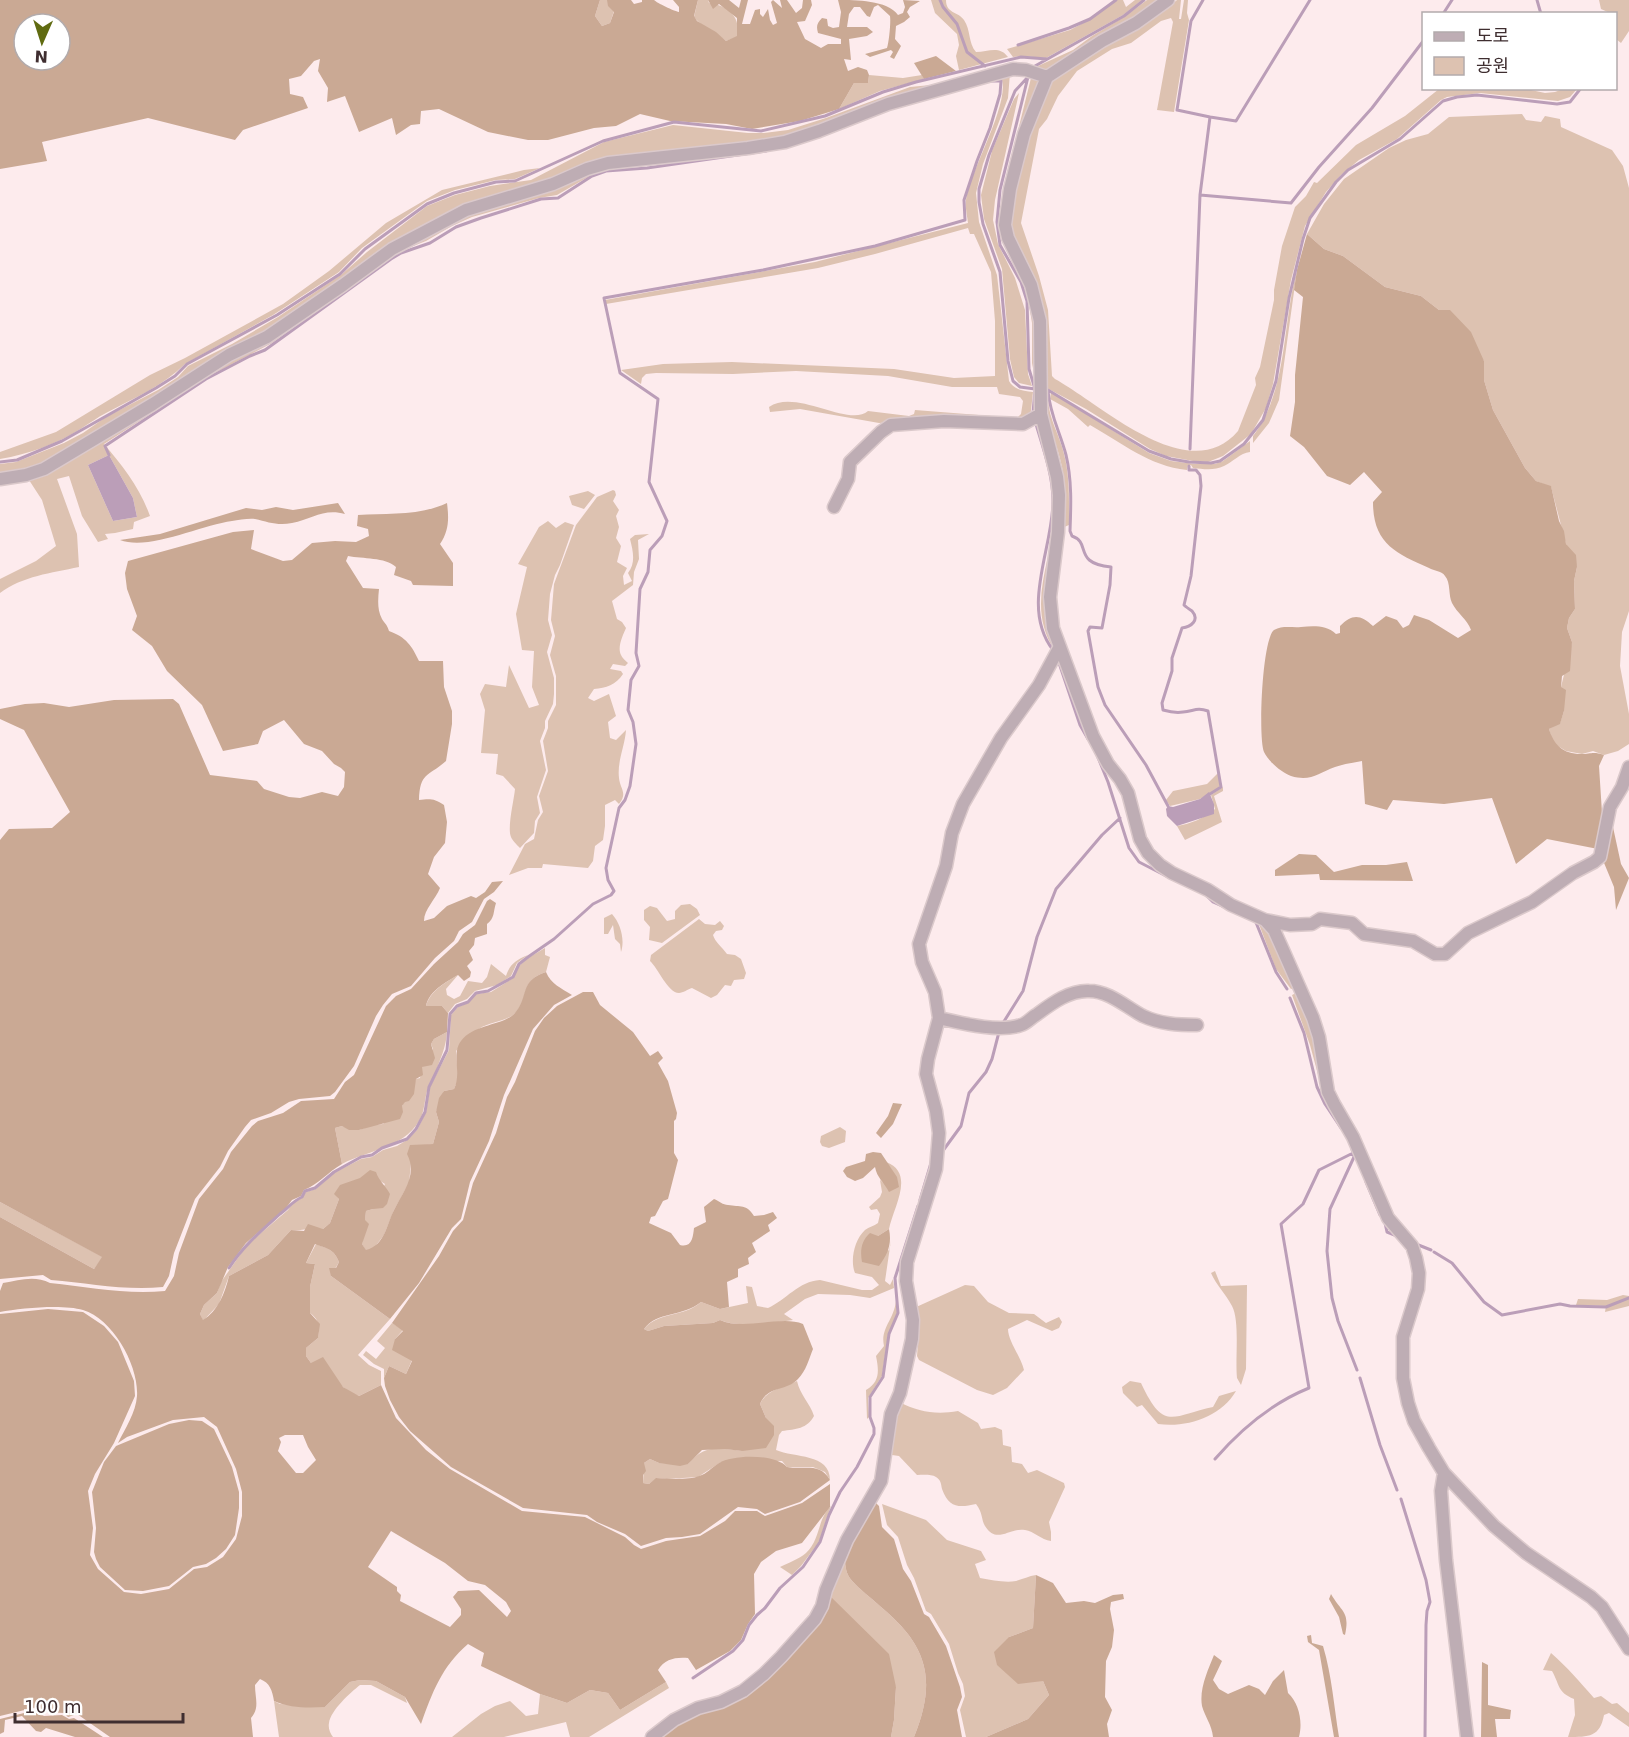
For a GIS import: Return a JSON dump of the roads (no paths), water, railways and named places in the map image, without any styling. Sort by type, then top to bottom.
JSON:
[{"type":"street","points":[[1168,0],[1136,24],[1102,41],[1047,77],[1024,134],[1015,164],[1005,225],[1008,238],[1031,285],[1040,321],[1041,414],[1058,477],[1059,495],[1058,532],[1050,597],[1053,628],[1093,736],[1108,764],[1128,793],[1140,839],[1148,853],[1172,873],[1208,890],[1231,905],[1265,920],[1290,925],[1312,924],[1320,919],[1352,923],[1364,934],[1413,941],[1435,954],[1445,954],[1468,933],[1532,902],[1600,857],[1610,807],[1622,787],[1629,767]]},
{"type":"street","points":[[0,479],[26,475],[44,469],[153,404],[229,355],[267,337],[392,249],[466,210],[553,184],[587,169],[608,163],[785,142],[888,104],[1013,69],[1026,70],[1047,77]]},
{"type":"street","points":[[834,507],[848,479],[850,462],[891,425],[926,422],[1023,424],[1041,414]]},
{"type":"street","points":[[652,1737],[674,1720],[698,1708],[721,1702],[742,1691],[770,1669],[815,1619],[843,1548],[881,1481],[891,1414],[900,1393],[912,1339],[913,1320],[906,1281],[907,1262],[936,1169],[938,1154],[939,1133],[936,1111],[926,1074],[939,1018],[935,992],[922,962],[920,944],[946,866],[952,833],[963,804],[1001,738],[1039,685],[1059,648]]},
{"type":"street","points":[[1265,920],[1278,940],[1313,1018],[1319,1037],[1328,1092],[1353,1137],[1388,1218],[1412,1246],[1416,1258],[1419,1273],[1418,1289],[1403,1337],[1403,1378],[1414,1421],[1444,1473],[1494,1526],[1526,1553],[1602,1607],[1629,1649]]},
{"type":"street","points":[[939,1018],[971,1025],[1001,1028],[1021,1025],[1057,1000],[1089,991],[1105,995],[1158,1021],[1197,1025]]},
{"type":"street","points":[[1444,1473],[1441,1491],[1446,1560],[1467,1737]]},
{"type":"waterway","points":[[940,0],[957,24],[967,52],[985,66]]},
{"type":"waterway","points":[[1018,45],[1090,19],[1116,0]]},
{"type":"waterway","points":[[1035,66],[1124,16],[1144,0]]},
{"type":"waterway","points":[[1203,0],[1191,21],[1177,110],[1210,117]]},
{"type":"waterway","points":[[1190,449],[1200,195],[1210,117],[1236,121],[1310,0]]},
{"type":"waterway","points":[[1444,12],[1452,0]]},
{"type":"waterway","points":[[1537,0],[1540,12]]},
{"type":"waterway","points":[[1200,195],[1291,203],[1319,167],[1372,108],[1422,43]]},
{"type":"waterway","points":[[0,462],[17,460],[62,441],[156,388],[175,376],[187,364],[277,315],[340,274],[365,249],[427,204],[454,193],[496,182],[515,181],[603,141],[674,122],[761,131],[825,116],[883,92],[916,82],[1021,57],[1047,59]]},
{"type":"waterway","points":[[1028,77],[1000,190],[997,222],[1000,245],[1021,282],[1027,301],[1029,369],[1035,389],[1033,413]]},
{"type":"waterway","points":[[1027,78],[1015,91],[989,155],[979,189],[979,202],[983,224],[1000,272],[1008,361],[1013,381],[1020,387],[1035,389]]},
{"type":"waterway","points":[[229,1268],[253,1239],[302,1197],[305,1191],[315,1188],[334,1172],[361,1157],[372,1155],[382,1148],[407,1139],[416,1129],[425,1112],[429,1087],[447,1050],[450,1014],[457,1006],[468,1002],[476,993],[488,991],[513,977],[519,964],[554,939],[593,904],[611,895],[614,891],[608,880],[606,868],[619,808],[630,786],[636,744],[633,722],[628,710],[631,680],[639,666],[636,653],[640,589],[648,572],[650,550],[662,536],[667,521],[649,482],[658,399],[620,373],[604,298],[763,270],[875,246],[965,220],[964,200],[1000,94],[1001,81],[989,81]]},
{"type":"waterway","points":[[1048,390],[1149,451],[1171,459],[1189,462],[1220,461],[1244,444],[1263,420],[1276,381],[1289,298],[1303,239],[1310,218],[1336,182],[1348,170],[1400,139],[1443,101],[1477,95],[1557,104],[1570,102],[1579,90]]},
{"type":"waterway","points":[[109,455],[105,446],[206,379],[265,350],[391,259],[430,243],[456,227],[541,199],[558,198],[592,176],[606,171],[647,168],[766,151]]},
{"type":"waterway","points":[[1048,391],[1068,464],[1071,493],[1070,531],[1072,536],[1081,543],[1084,553],[1091,561],[1111,567],[1102,628],[1090,627],[1088,631],[1098,687],[1105,705],[1146,765],[1168,806]]},
{"type":"waterway","points":[[1036,424],[1053,491],[1052,519],[1038,597],[1039,615],[1044,633],[1053,650]]},
{"type":"waterway","points":[[1189,466],[1189,470],[1196,470],[1200,475],[1201,486],[1191,576],[1184,605],[1192,611],[1195,620],[1191,625],[1182,628],[1172,658],[1172,671],[1162,703],[1163,710],[1171,712],[1198,709],[1208,711],[1221,787],[1210,794]]},
{"type":"waterway","points":[[1058,660],[1080,725],[1088,739]]},
{"type":"waterway","points":[[1097,755],[1129,848],[1139,862],[1172,879]]},
{"type":"waterway","points":[[1003,1023],[1023,991],[1037,937],[1056,889],[1102,835],[1120,818]]},
{"type":"waterway","points":[[1205,894],[1213,902],[1222,906]]},
{"type":"waterway","points":[[1255,920],[1276,972],[1287,989]]},
{"type":"waterway","points":[[1290,998],[1304,1033],[1317,1087],[1341,1128]]},
{"type":"waterway","points":[[942,1152],[961,1126],[969,1093],[986,1072],[999,1032]]},
{"type":"waterway","points":[[1352,1149],[1354,1157],[1330,1209],[1327,1251],[1332,1298],[1338,1321],[1357,1370]]},
{"type":"waterway","points":[[1215,1459],[1235,1437],[1258,1418],[1282,1401],[1309,1388],[1281,1224],[1303,1204],[1319,1170],[1353,1153]]},
{"type":"waterway","points":[[920,1200],[931,1163]]},
{"type":"waterway","points":[[1366,1182],[1380,1215]]},
{"type":"waterway","points":[[693,1678],[733,1651],[743,1640],[749,1625],[757,1615],[780,1588],[803,1567],[820,1542],[840,1492],[857,1467],[874,1434],[870,1417],[870,1397],[883,1377],[889,1334],[898,1313],[895,1278],[918,1206]]},
{"type":"waterway","points":[[1385,1223],[1387,1232],[1397,1236]]},
{"type":"waterway","points":[[1416,1244],[1431,1250]]},
{"type":"waterway","points":[[1434,1252],[1452,1263],[1484,1302],[1502,1315],[1560,1304],[1606,1307],[1629,1298]]},
{"type":"waterway","points":[[1360,1378],[1380,1445],[1397,1490]]},
{"type":"waterway","points":[[1401,1499],[1426,1580],[1430,1602],[1426,1625],[1425,1737]]}]
